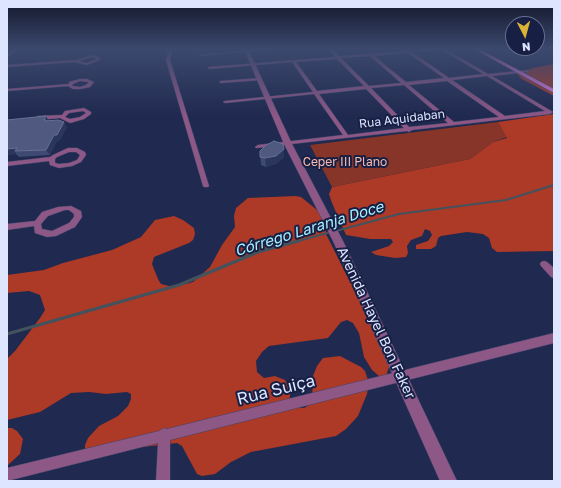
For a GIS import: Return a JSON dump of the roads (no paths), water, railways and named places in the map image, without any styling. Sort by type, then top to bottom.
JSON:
[{"type":"main road","points":[[519,72],[554,91]]},
{"type":"main road","points":[[529,72],[554,85]]},
{"type":"street","points":[[172,72],[206,186]]},
{"type":"street","name":"Avenida Hayel Bon Faker","points":[[255,72],[288,144],[338,241],[449,481]]},
{"type":"street","points":[[301,72],[347,137]]},
{"type":"street","points":[[353,72],[409,130]]},
{"type":"street","points":[[391,72],[453,124]]},
{"type":"street","points":[[436,72],[503,117]]},
{"type":"street","points":[[481,72],[487,75]]},
{"type":"street","points":[[225,102],[519,72]]},
{"type":"street","name":"Rua Aquidaban","points":[[258,147],[550,112],[487,75]]},
{"type":"street","points":[[221,82],[259,79]]},
{"type":"street","points":[[7,90],[70,85]]},
{"type":"street","points":[[31,119],[63,116]]},
{"type":"street","points":[[7,164],[52,159],[58,154],[68,150],[81,151],[83,155],[75,163],[64,166],[52,164],[52,159]]},
{"type":"street","points":[[7,227],[37,223],[45,214],[58,209],[71,208],[78,213],[78,217],[72,225],[53,234],[47,234],[38,230],[37,223]]},
{"type":"street","points":[[544,264],[554,274]]},
{"type":"street","name":"Rua Suiça","points":[[7,475],[164,434],[401,377],[554,338]]},
{"type":"street","points":[[163,481],[164,434]]},
{"type":"waterway","name":"Córrego Laranja Doce","points":[[336,231],[399,214],[506,200],[554,185]]},
{"type":"waterway","name":"Córrego Laranja Doce","points":[[295,242],[331,232]]},
{"type":"waterway","name":"Córrego Laranja Doce","points":[[7,334],[179,285],[258,252],[298,241]]},
{"type":"park label","name":"Ceper III Plano","points":[[345,162]]}]
